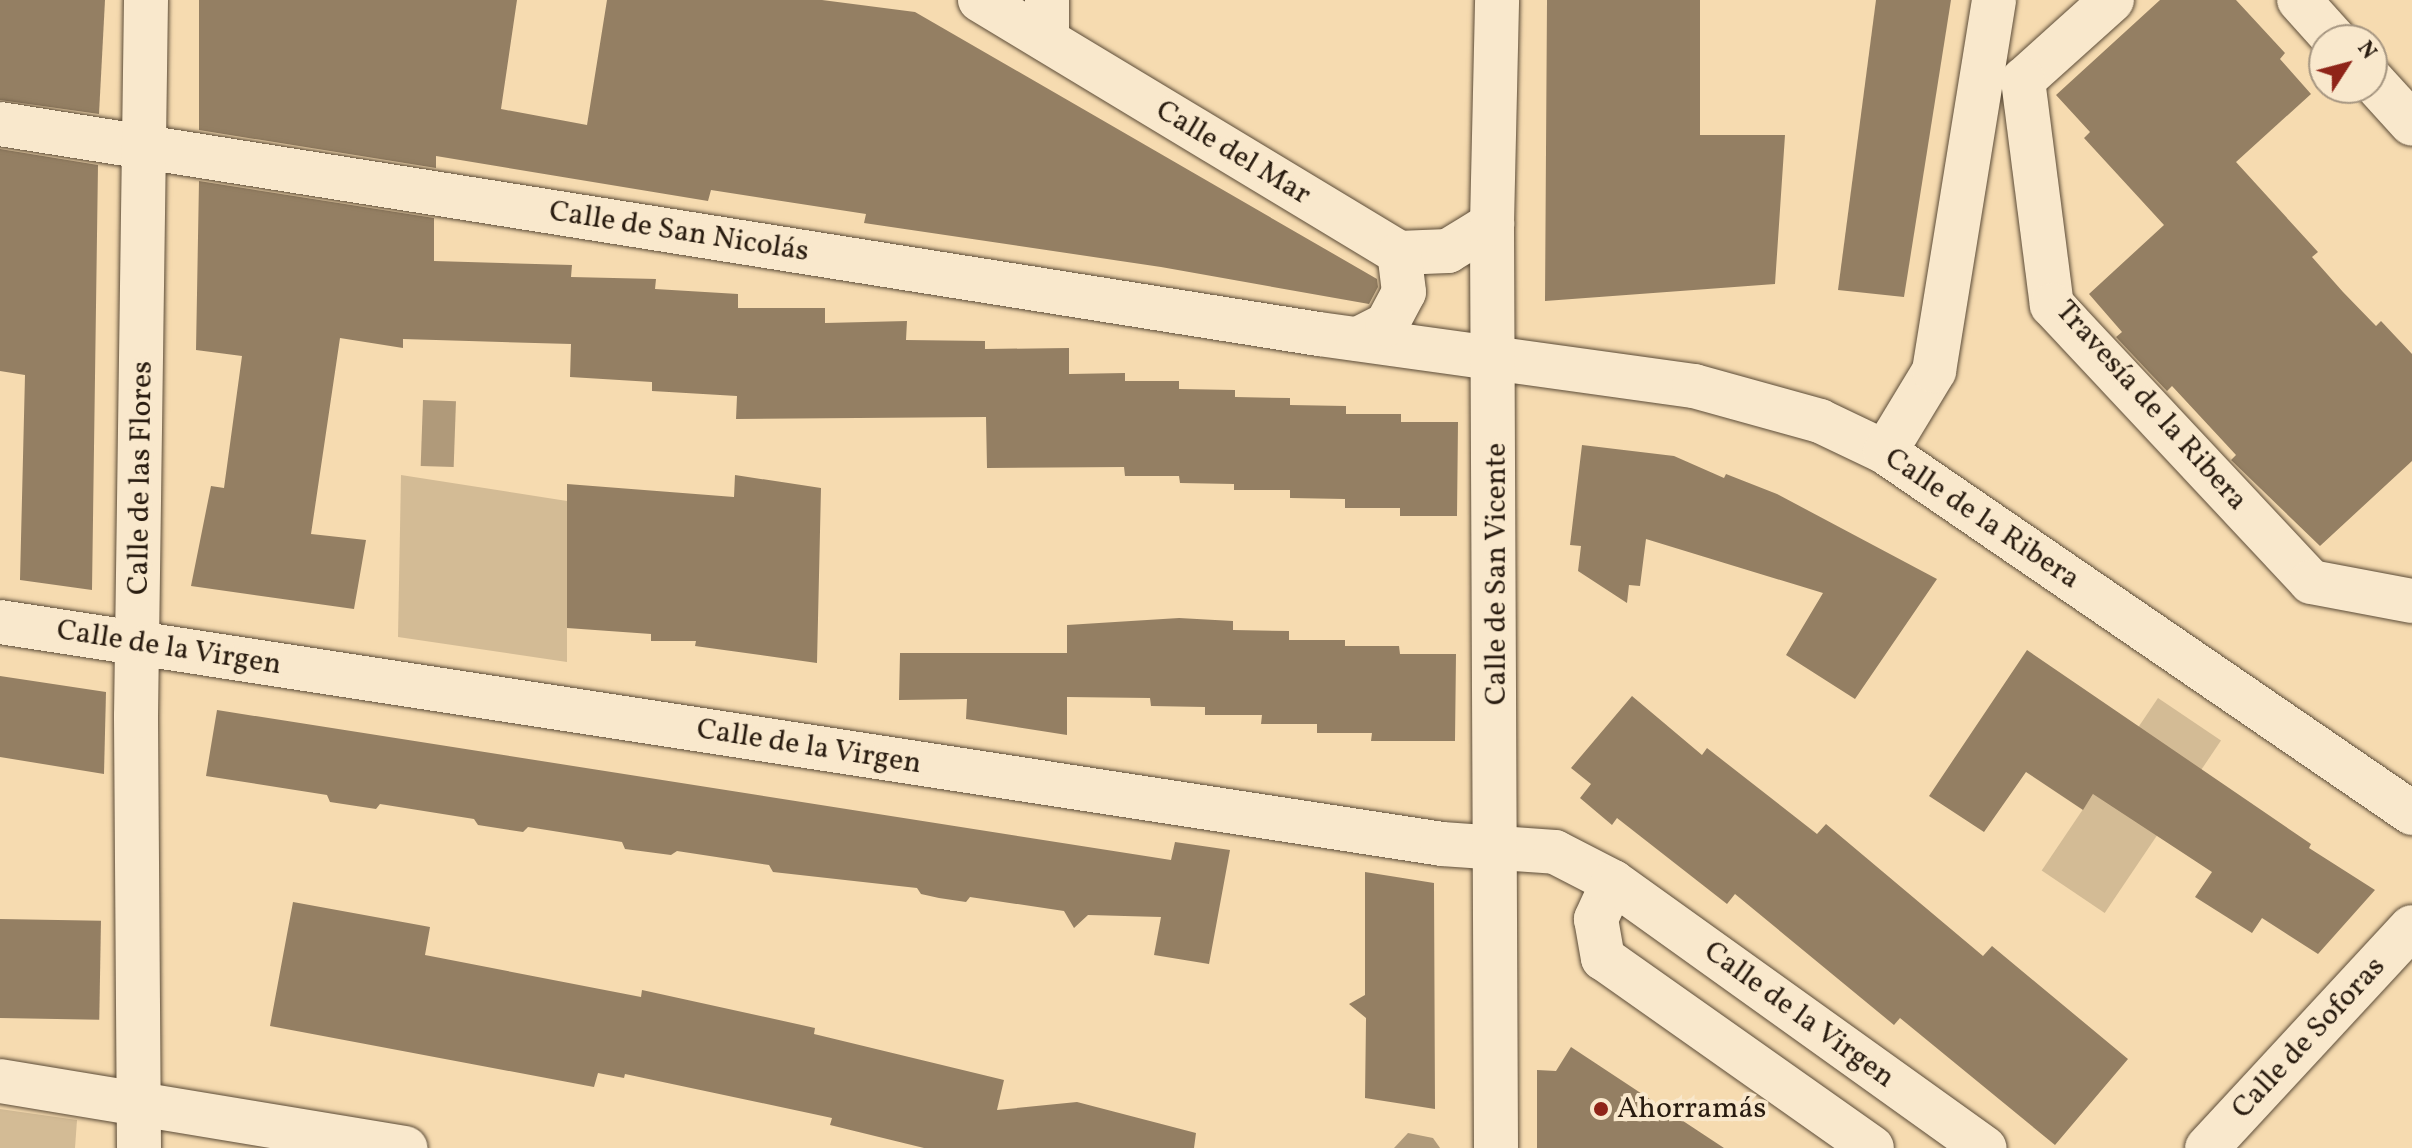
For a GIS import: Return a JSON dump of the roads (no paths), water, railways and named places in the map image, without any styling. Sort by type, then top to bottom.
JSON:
[{"type":"street","name":"Calle de las Flores","points":[[138,1127],[139,642],[147,146],[146,0]]},
{"type":"street","name":"Calle del Mar","points":[[980,0],[1047,20],[1399,253]]},
{"type":"street","name":"Calle de San Vicente","points":[[1496,1148],[1495,357],[1492,224],[1497,0]]},
{"type":"street","points":[[1885,452],[1934,371],[1994,0]]},
{"type":"street","name":"Travesía de la Ribera","points":[[2112,0],[2023,80],[2052,305],[2311,582],[2412,601]]},
{"type":"street","points":[[2299,0],[2321,24]]},
{"type":"street","points":[[2388,98],[2412,124]]},
{"type":"street","name":"Calle de San Nicolás","points":[[0,124],[1358,339],[1495,357]]},
{"type":"street","points":[[1358,339],[1387,324],[1404,292],[1399,253],[1448,251],[1492,224]]},
{"type":"street","name":"Calle de la Ribera","points":[[1495,357],[1694,386],[1820,421],[1885,452],[2412,813]]},
{"type":"street","name":"Calle de la Virgen","points":[[0,622],[1497,849],[1555,852],[1613,882],[1984,1148]]},
{"type":"street","points":[[1613,882],[1596,919],[1603,958],[1872,1148]]},
{"type":"street","name":"Calle de Soforas","points":[[2207,1148],[2412,927]]},
{"type":"street","points":[[0,1081],[138,1127],[405,1148]]},
{"type":"place","name":"Ahorramás","points":[[1601,1109]]}]
